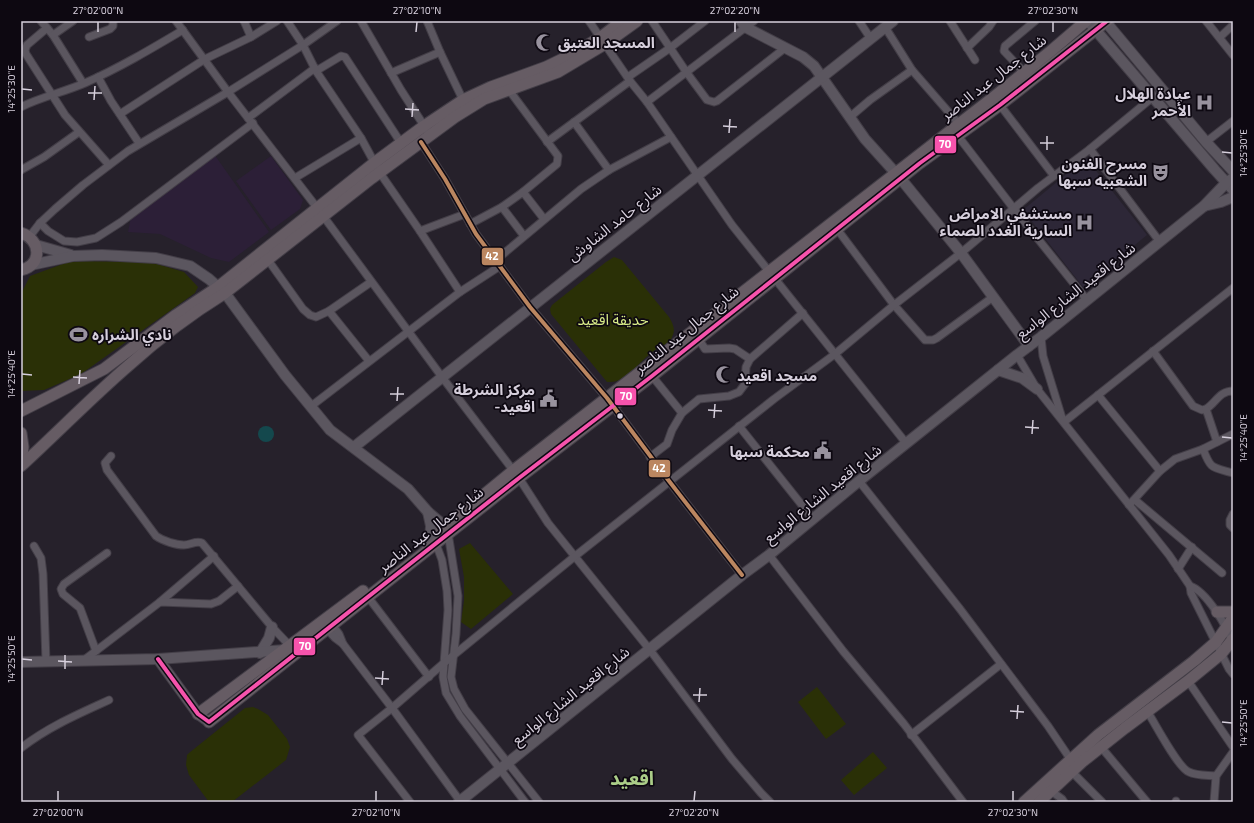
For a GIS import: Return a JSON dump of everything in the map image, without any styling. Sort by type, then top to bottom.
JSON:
[{"type":"main road","points":[[377,168],[401,143],[463,100],[491,87],[546,68],[603,41],[622,21]]},
{"type":"main road","points":[[21,411],[104,369],[176,315],[222,290],[268,260],[320,213],[377,168],[426,139],[471,107],[484,99],[558,72],[603,41],[637,21]]},
{"type":"main road","name":"شارع جمال عبد الناصر","points":[[610,402],[652,376],[771,275],[836,229],[959,124],[1087,21]]},
{"type":"main road","name":"شارع جمال عبد الناصر","points":[[198,714],[368,597],[446,530],[771,275],[898,176],[958,136],[1000,105],[1106,21]]},
{"type":"main road","points":[[21,465],[128,365],[204,306],[282,236],[320,213]]},
{"type":"main road","points":[[24,270],[36,256],[27,235]]},
{"type":"main road","points":[[21,433],[23,447],[21,465]]},
{"type":"main road","name":"شارع جمال عبد الناصر","points":[[327,624],[433,541]]},
{"type":"main road","points":[[1216,612],[1233,612]]},
{"type":"main road","points":[[1039,802],[1051,791],[1098,735],[1194,661],[1216,642],[1233,618]]},
{"type":"main road","points":[[1024,802],[1072,766],[1101,747],[1188,681],[1221,654],[1233,642]]},
{"type":"main road","name":"شارع جمال عبد الناصر","points":[[209,722],[289,651]]},
{"type":"street","points":[[41,21],[53,35],[84,83]]},
{"type":"street","points":[[53,35],[73,21]]},
{"type":"street","points":[[89,37],[110,29],[113,26],[113,21]]},
{"type":"street","points":[[176,21],[408,332],[517,474],[548,523],[650,650],[732,759],[770,802]]},
{"type":"street","points":[[244,21],[251,37]]},
{"type":"street","points":[[120,114],[205,59],[251,37],[277,21]]},
{"type":"street","points":[[287,21],[303,45],[315,70],[361,138],[377,168],[460,292]]},
{"type":"street","points":[[73,256],[27,235],[83,185],[139,143],[170,127],[228,92],[338,21]]},
{"type":"street","points":[[361,21],[424,126],[426,139],[445,179],[476,234],[530,307],[610,402],[668,481],[742,575]]},
{"type":"street","points":[[427,21],[463,100]]},
{"type":"street","points":[[589,21],[732,225],[906,443]]},
{"type":"street","points":[[652,21],[687,73],[708,100],[714,102],[785,48]]},
{"type":"street","points":[[547,142],[705,21]]},
{"type":"street","points":[[647,102],[687,73],[743,24],[754,21]]},
{"type":"street","points":[[859,21],[871,38]]},
{"type":"street","points":[[950,21],[975,60]]},
{"type":"street","points":[[967,48],[989,27],[993,21]]},
{"type":"street","points":[[1024,72],[1004,51],[1005,46],[1035,21]]},
{"type":"street","points":[[1087,21],[1153,98],[1231,184]]},
{"type":"street","points":[[1106,21],[1206,142],[1233,171]]},
{"type":"street","points":[[1206,21],[1233,55]]},
{"type":"street","points":[[743,24],[809,61],[823,77],[866,139],[961,253],[1029,346]]},
{"type":"street","points":[[889,24],[912,70],[959,124]]},
{"type":"street","name":"شارع حامد الشاوش","points":[[354,447],[889,24]]},
{"type":"street","points":[[1220,37],[1233,25]]},
{"type":"street","points":[[47,28],[27,45],[25,50],[51,95],[79,132],[109,165]]},
{"type":"street","points":[[21,107],[98,77],[128,62],[183,30]]},
{"type":"street","points":[[392,73],[440,52]]},
{"type":"street","points":[[40,223],[48,231],[64,241],[77,242],[96,238],[121,222],[315,70],[341,56],[345,57],[401,143]]},
{"type":"street","points":[[850,117],[870,100],[912,70]]},
{"type":"street","points":[[98,77],[139,143]]},
{"type":"street","points":[[470,224],[502,207],[557,164],[558,156],[509,90]]},
{"type":"street","points":[[410,802],[358,735],[574,556],[739,426],[835,354],[1054,176],[1153,98]]},
{"type":"street","points":[[1000,105],[1054,176]]},
{"type":"street","points":[[1206,142],[1233,121]]},
{"type":"street","points":[[574,122],[609,170]]},
{"type":"street","points":[[21,170],[44,157],[79,132]]},
{"type":"street","points":[[958,136],[1087,300]]},
{"type":"street","points":[[310,407],[498,263],[524,236],[581,189],[609,170],[670,137]]},
{"type":"street","points":[[294,178],[361,138]]},
{"type":"street","points":[[1090,149],[1160,242]]},
{"type":"street","name":"شارع اقعيد الشارع الواسع","points":[[460,802],[742,575],[769,556],[906,443],[1041,337],[1231,184]]},
{"type":"street","points":[[523,192],[544,219]]},
{"type":"street","points":[[1204,206],[1221,202],[1233,197]]},
{"type":"street","points":[[502,207],[524,236]]},
{"type":"street","points":[[420,231],[465,214]]},
{"type":"street","points":[[836,229],[894,305],[925,340],[937,338],[992,297]]},
{"type":"street","points":[[24,270],[73,256],[134,256],[166,260],[190,266],[222,290],[285,375],[330,430],[408,489],[446,530],[458,596],[456,634],[452,657],[451,677],[454,689],[458,698],[539,802]]},
{"type":"street","points":[[268,260],[292,295],[310,315],[316,317],[329,311],[371,282]]},
{"type":"street","points":[[1064,422],[1233,288]]},
{"type":"street","points":[[329,311],[369,361]]},
{"type":"street","points":[[650,457],[667,444],[672,430],[682,413],[699,399],[729,396],[739,392],[745,384],[746,368],[750,359],[803,313]]},
{"type":"street","points":[[1041,337],[1043,356],[1064,422]]},
{"type":"street","points":[[698,338],[705,349],[735,349],[750,359]]},
{"type":"street","points":[[1153,351],[1193,406],[1202,410],[1206,409],[1221,394],[1228,391],[1233,391]]},
{"type":"street","points":[[1017,355],[1037,389],[1132,503],[1190,586],[1191,594],[1221,654],[1233,674]]},
{"type":"street","points":[[998,370],[1022,378],[1037,389]]},
{"type":"street","points":[[652,376],[682,413]]},
{"type":"street","points":[[1098,395],[1160,471]]},
{"type":"street","points":[[1206,409],[1217,442]]},
{"type":"street","points":[[739,426],[813,519]]},
{"type":"street","points":[[1132,503],[1160,471],[1175,459],[1203,449],[1233,434]]},
{"type":"street","points":[[1203,449],[1212,467],[1233,473]]},
{"type":"street","points":[[111,456],[105,463],[107,470],[156,536],[161,539],[184,545],[200,542],[214,556],[272,627],[289,651]]},
{"type":"street","points":[[859,481],[960,609],[1048,726],[1072,766],[1102,802]]},
{"type":"street","points":[[1132,503],[1192,547],[1222,573]]},
{"type":"street","points":[[428,512],[433,541],[442,560],[447,590],[448,610],[443,677],[446,693],[452,705],[525,802]]},
{"type":"street","points":[[1233,514],[1230,520],[1230,525],[1233,528]]},
{"type":"street","points":[[34,546],[41,558],[43,574],[46,662]]},
{"type":"street","points":[[1178,569],[1192,547]]},
{"type":"street","points":[[96,651],[80,608],[63,594],[61,589],[64,584],[107,553]]},
{"type":"street","points":[[84,661],[160,602],[214,556]]},
{"type":"street","points":[[769,556],[912,735],[963,802]]},
{"type":"street","points":[[160,602],[211,604],[219,601],[238,586]]},
{"type":"street","points":[[1190,586],[1198,588],[1226,627],[1233,642]]},
{"type":"street","points":[[368,597],[429,677]]},
{"type":"street","points":[[327,624],[335,638],[343,644],[392,708],[460,802]]},
{"type":"street","points":[[260,653],[269,638],[272,627]]},
{"type":"street","points":[[21,662],[158,659],[289,651]]},
{"type":"street","points":[[158,659],[198,714],[209,722]]},
{"type":"street","points":[[912,735],[1001,664]]},
{"type":"street","points":[[1188,681],[1233,747]]},
{"type":"street","points":[[21,748],[38,735],[54,726],[109,700]]},
{"type":"street","points":[[1147,711],[1178,762],[1184,769],[1190,773],[1216,776]]},
{"type":"street","points":[[1101,747],[1147,802]]},
{"type":"street","points":[[1214,802],[1216,776],[1233,752]]},
{"type":"street","points":[[1051,791],[1062,798],[1064,802]]},
{"type":"shaded area","points":[[214,154],[269,232],[229,262],[211,258],[160,234],[128,232],[131,217]]},
{"type":"shaded area","points":[[271,156],[303,200],[300,209],[271,230],[236,181]]},
{"type":"shaded area","name":"مستشفي الامراض السارية الغدد الصماء","points":[[1086,158],[1147,235],[1083,287],[1023,210]]},
{"type":"green space","name":"حديقة اقعيد","points":[[614,257],[622,260],[669,317],[673,325],[674,332],[671,339],[665,345],[650,354],[629,374],[618,381],[607,382],[551,314],[550,309],[552,305]]},
{"type":"green space","name":"نادي الشراره","points":[[71,261],[150,262],[184,272],[198,287],[195,293],[81,374],[44,390],[21,391],[21,294],[30,276]]},
{"type":"green space","points":[[470,543],[513,594],[471,629],[461,622],[464,601],[464,577],[459,549]]},
{"type":"green space","points":[[817,687],[846,724],[826,739],[798,702]]},
{"type":"green space","points":[[253,707],[268,715],[287,739],[290,747],[286,760],[232,802],[209,802],[189,775],[186,765],[187,755],[245,708]]},
{"type":"green space","points":[[873,752],[887,768],[854,795],[841,780]]},
{"type":"water","points":[[263,426],[269,426],[274,431],[272,440],[269,442],[263,442],[258,437],[258,431]]},
{"type":"transit line","name":"70","points":[[158,659],[198,714],[209,722],[519,478],[652,376],[920,163],[1000,105],[1107,21]]},
{"type":"transit line","name":"42","points":[[421,142],[445,179],[476,234],[530,307],[607,398],[742,575]]},
{"type":"place","name":"المسجد العتيق","points":[[545,42]]},
{"type":"place","name":"عيادة الهلال الأحمر","points":[[1204,102]]},
{"type":"place","name":"مسرح الفنون الشعبيه سبها","points":[[1160,172]]},
{"type":"place","name":"مستشفي الامراض السارية الغدد الصماء","points":[[1085,222]]},
{"type":"place","name":"نادي الشراره","points":[[79,334]]},
{"type":"place","name":"مسجد اقعيد","points":[[724,375]]},
{"type":"place","name":"مركز الشرطة -اقعيد","points":[[548,398]]},
{"type":"place","name":"محكمة سبها","points":[[823,451]]},
{"type":"district","name":"اقعيد","points":[[632,777]]}]
